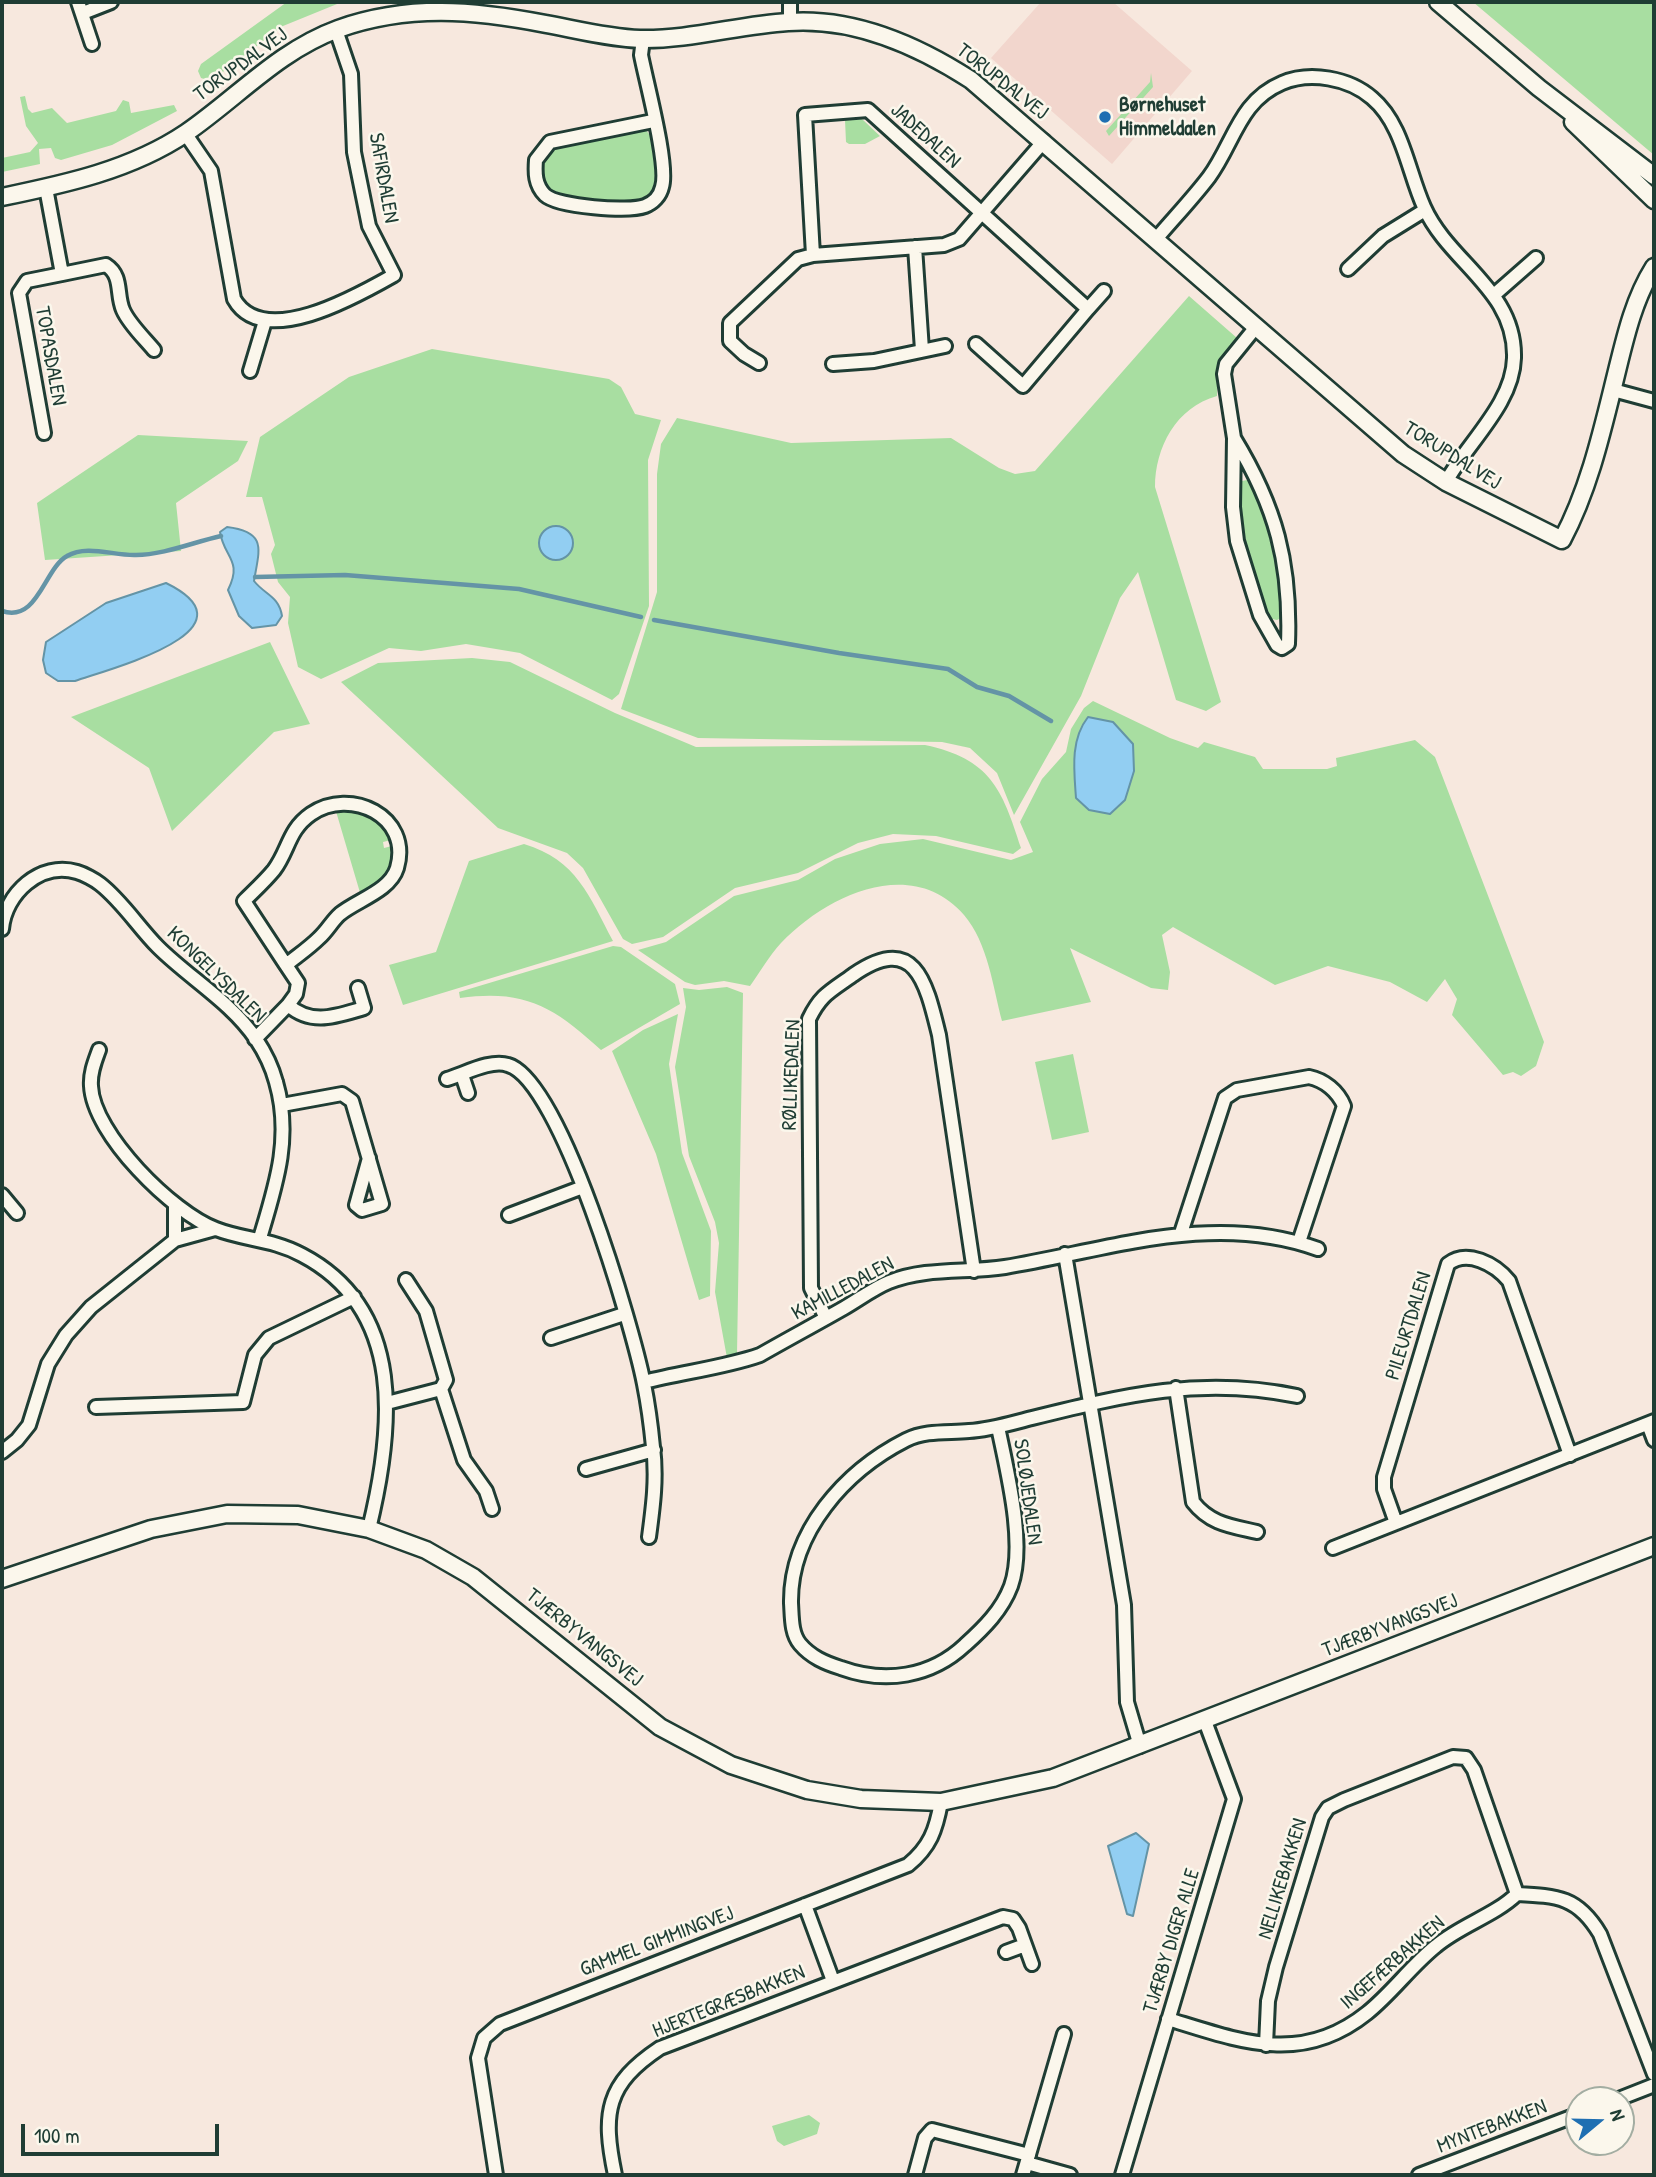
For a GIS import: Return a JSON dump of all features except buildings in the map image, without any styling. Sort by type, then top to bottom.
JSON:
[{"type":"street","points":[[92,44],[81,7],[111,2]]},
{"type":"street","points":[[790,2],[790,22]]},
{"type":"street","points":[[1438,2],[1539,88],[1654,201]]},
{"type":"street","name":"TORUPDALVEJ","points":[[2,197],[46,188],[115,168],[185,133],[279,59],[336,30],[382,17],[439,10],[474,11],[610,37],[643,39],[790,22],[855,28],[919,50],[971,80],[1157,238],[1403,454],[1446,482],[1562,540],[1584,489],[1630,321],[1654,267]]},
{"type":"street","name":"SAFIRDALEN","points":[[265,321],[310,313],[350,301],[394,275],[369,226],[354,152],[351,74],[336,30]]},
{"type":"street","points":[[643,39],[641,55],[653,121],[663,186],[657,198],[638,208],[565,204],[548,197],[539,187],[536,160],[550,142],[653,121]]},
{"type":"street","points":[[1157,238],[1210,175],[1239,120],[1252,103],[1284,82],[1305,77],[1348,83],[1382,107],[1392,124],[1425,210],[1463,260],[1495,294],[1513,332],[1514,360],[1510,383],[1502,400],[1457,461],[1446,482]]},
{"type":"street","points":[[1539,88],[1620,147],[1654,176]]},
{"type":"street","name":"JADEDALEN","points":[[813,255],[805,114],[868,110],[1088,309]]},
{"type":"street","points":[[185,133],[211,172],[234,299],[241,311],[265,321],[250,371]]},
{"type":"street","points":[[759,363],[730,341],[730,323],[790,265],[813,255],[944,245],[959,239],[1044,141]]},
{"type":"street","points":[[46,188],[62,274]]},
{"type":"street","points":[[1348,270],[1383,236],[1425,210]]},
{"type":"street","points":[[915,247],[922,350]]},
{"type":"street","points":[[1495,294],[1536,258]]},
{"type":"street","name":"TOPASDALEN","points":[[44,433],[19,293],[27,281],[106,265],[117,274],[123,311],[154,351]]},
{"type":"street","points":[[976,344],[1023,386],[1104,291]]},
{"type":"street","points":[[1234,438],[1262,487],[1280,537],[1289,607],[1288,644],[1282,648],[1277,645],[1260,615],[1240,558],[1233,507],[1234,438],[1224,374],[1226,364],[1256,327]]},
{"type":"street","points":[[833,364],[874,361],[945,346]]},
{"type":"street","points":[[1613,390],[1654,401]]},
{"type":"street","points":[[256,1038],[288,1005],[296,994],[298,983],[285,965],[244,901],[273,871],[295,827],[313,813],[348,802],[375,809],[389,823],[398,844],[397,867],[388,882],[340,914],[319,938],[285,965]]},
{"type":"street","name":"KONGELYSDALEN","points":[[2,929],[8,904],[22,886],[41,875],[59,870],[77,872],[100,884],[159,948],[240,1020],[256,1038],[275,1078],[282,1105],[282,1162],[260,1238]]},
{"type":"street","name":"RØLLIKEDALEN","points":[[826,1318],[811,1288],[808,1020],[818,1000],[872,962],[887,957],[902,958],[914,968],[930,998],[939,1035],[974,1271]]},
{"type":"street","points":[[288,1005],[309,1018],[332,1017],[364,1009],[358,988]]},
{"type":"street","points":[[99,1050],[90,1087],[95,1102],[122,1152],[144,1178],[175,1204],[215,1229],[260,1238],[302,1255],[330,1273],[354,1297],[371,1325],[382,1355],[387,1403],[381,1481],[369,1529]]},
{"type":"street","points":[[447,1079],[494,1064],[509,1065],[524,1074],[542,1097],[556,1122],[583,1186],[644,1382],[653,1450],[655,1493],[649,1537]]},
{"type":"street","points":[[462,1074],[468,1093]]},
{"type":"street","points":[[1181,1233],[1225,1098],[1237,1090],[1309,1077],[1320,1079],[1340,1096],[1344,1106],[1299,1242]]},
{"type":"street","points":[[282,1105],[342,1094],[352,1101],[369,1158]]},
{"type":"street","points":[[509,1214],[583,1186]]},
{"type":"street","points":[[2,1195],[17,1213]]},
{"type":"street","points":[[175,1204],[175,1240]]},
{"type":"street","points":[[2,1452],[17,1440],[29,1424],[48,1364],[66,1335],[91,1307],[175,1240],[215,1229]]},
{"type":"street","name":"KAMILLEDALEN","points":[[644,1382],[749,1359],[889,1282],[920,1273],[974,1271],[1181,1233],[1248,1234],[1299,1242],[1318,1249]]},
{"type":"street","points":[[1065,1254],[1124,1605],[1127,1702],[1140,1746]]},
{"type":"street","name":"PILEURTDALEN","points":[[1396,1523],[1384,1489],[1384,1477],[1448,1264],[1455,1258],[1465,1256],[1499,1268],[1509,1281],[1570,1455]]},
{"type":"street","points":[[387,1403],[441,1389],[446,1380],[426,1311],[406,1280]]},
{"type":"street","points":[[96,1407],[243,1402],[256,1355],[270,1338],[354,1297]]},
{"type":"street","points":[[551,1338],[624,1314]]},
{"type":"street","name":"SOLØJEDALEN","points":[[999,1427],[1017,1561],[1010,1587],[990,1622],[956,1653],[925,1671],[890,1678],[856,1674],[819,1661],[799,1643],[792,1625],[791,1591],[803,1542],[829,1500],[875,1458],[908,1438],[939,1431],[999,1427],[1091,1404],[1176,1388],[1252,1387],[1297,1396]]},
{"type":"street","points":[[1176,1388],[1193,1502],[1204,1516],[1222,1524],[1257,1532]]},
{"type":"street","points":[[441,1389],[464,1460],[486,1491],[492,1509]]},
{"type":"street","points":[[1333,1548],[1651,1423],[1654,1440]]},
{"type":"street","points":[[586,1469],[653,1450]]},
{"type":"street","name":"TJÆRBYVANGSVEJ","points":[[2,1579],[151,1529],[227,1514],[298,1515],[369,1529],[426,1550],[473,1577],[660,1727],[731,1765],[820,1793],[861,1800],[941,1802],[1053,1778],[1654,1546]]},
{"type":"street","name":"TJÆRBY DIGER ALLE","points":[[1122,2175],[1234,1799],[1205,1721]]},
{"type":"street","name":"NELLIKEBAKKEN","points":[[1266,2045],[1268,2001],[1276,1967],[1314,1834],[1328,1808],[1453,1757],[1466,1758],[1474,1770],[1517,1894]]},
{"type":"street","name":"GAMMEL GIMMINGVEJ","points":[[496,2175],[478,2058],[484,2038],[500,2024],[908,1865],[924,1852],[935,1833],[941,1802]]},
{"type":"street","points":[[1517,1894],[1562,1899],[1588,1915],[1601,1934],[1654,2074]]},
{"type":"street","name":"INGEFÆRBAKKEN","points":[[1168,2019],[1248,2043],[1266,2045],[1319,2040],[1345,2029],[1385,1997],[1436,1946],[1505,1906],[1517,1894]]},
{"type":"street","name":"HJERTEGRÆSBAKKEN","points":[[804,1905],[833,1981]]},
{"type":"street","name":"HJERTEGRÆSBAKKEN","points":[[615,2175],[608,2120],[616,2089],[635,2065],[660,2049],[1003,1917],[1013,1919],[1032,1964]]},
{"type":"street","points":[[1006,1952],[1026,1945]]},
{"type":"street","points":[[1026,2164],[1064,2034]]},
{"type":"street","points":[[1635,2092],[1654,2085]]},
{"type":"street","name":"MYNTEBAKKEN","points":[[1419,2175],[1565,2120]]},
{"type":"street","points":[[915,2175],[925,2138],[932,2130],[1026,2164],[1070,2175]]},
{"type":"shaded area","name":"Børnehuset Himmeldalen","points":[[1041,2],[1113,2],[1192,71],[1112,164],[991,58]]},
{"type":"green space","points":[[287,2],[342,2],[283,26],[211,81],[201,78],[198,71],[201,64]]},
{"type":"green space","points":[[1473,2],[1654,2],[1654,155]]},
{"type":"green space","points":[[1151,73],[1153,87],[1109,136],[1106,131],[1150,82]]},
{"type":"green space","points":[[25,96],[28,109],[32,113],[52,108],[67,123],[116,111],[123,100],[129,102],[131,113],[174,105],[177,111],[112,145],[61,160],[55,158],[51,148],[39,149],[40,164],[2,172],[2,158],[30,152],[38,143],[26,126],[20,97]]},
{"type":"green space","points":[[862,119],[880,136],[865,144],[849,144],[846,142],[845,120]]},
{"type":"green space","points":[[643,128],[652,141],[658,174],[657,185],[648,198],[628,203],[580,201],[554,194],[545,186],[541,163],[555,145]]},
{"type":"green space","points":[[1189,296],[1237,338],[1222,365],[1217,396],[1190,409],[1171,431],[1159,458],[1155,487],[1221,702],[1206,711],[1176,700],[1138,572],[1120,598],[1081,696],[1014,815],[997,773],[970,748],[942,742],[698,738],[621,709],[657,592],[657,474],[661,444],[677,418],[791,443],[951,438],[999,468],[1015,474],[1035,471]]},
{"type":"green space","points":[[432,349],[609,379],[621,387],[635,414],[661,420],[648,460],[649,606],[619,694],[612,700],[520,653],[466,644],[421,651],[389,648],[321,679],[298,667],[288,623],[290,597],[278,582],[271,554],[275,545],[262,497],[246,497],[260,437],[349,377]]},
{"type":"green space","points":[[138,435],[248,441],[238,461],[176,503],[181,551],[45,560],[37,503]]},
{"type":"green space","points":[[1252,479],[1279,556],[1283,617],[1277,620],[1267,618],[1240,537],[1237,482]]},
{"type":"green space","points":[[270,642],[310,724],[274,732],[172,831],[149,768],[71,717]]},
{"type":"green space","points":[[472,658],[510,662],[615,713],[696,747],[925,745],[947,751],[979,768],[990,779],[1007,809],[1021,848],[1013,854],[936,836],[893,834],[858,843],[798,873],[735,888],[663,937],[632,944],[623,939],[583,868],[567,853],[498,828],[341,682],[378,663]]},
{"type":"green space","points":[[1093,701],[1170,738],[1198,748],[1204,742],[1255,757],[1263,769],[1327,769],[1337,766],[1336,758],[1415,740],[1435,757],[1544,1042],[1536,1066],[1521,1076],[1513,1072],[1503,1075],[1452,1015],[1457,999],[1445,979],[1427,1002],[1390,982],[1328,966],[1275,985],[1173,927],[1162,935],[1170,972],[1168,990],[1151,988],[1070,948],[1091,1002],[1002,1021],[989,966],[972,926],[964,915],[943,897],[920,887],[895,885],[870,889],[845,897],[822,910],[781,943],[750,986],[724,981],[695,985],[685,982],[638,950],[666,942],[734,896],[798,880],[835,859],[880,844],[923,839],[1011,860],[1033,852],[1020,822],[1042,779],[1066,752],[1071,729],[1084,708]]},
{"type":"green space","points":[[348,807],[379,819],[391,840],[383,842],[384,848],[392,846],[393,855],[389,869],[380,881],[361,896],[335,808]]},
{"type":"green space","points":[[524,844],[542,851],[569,870],[588,895],[613,941],[403,1005],[389,965],[436,952],[469,861]]},
{"type":"green space","points":[[613,946],[621,947],[675,984],[680,1004],[601,1050],[568,1022],[537,1004],[503,996],[460,998],[459,992]]},
{"type":"green space","points":[[727,987],[743,993],[737,1354],[727,1358],[715,1292],[719,1243],[715,1222],[689,1156],[675,1067],[686,1007],[683,988],[699,990]]},
{"type":"green space","points":[[678,1014],[669,1064],[682,1153],[711,1231],[710,1296],[699,1300],[656,1154],[612,1051],[643,1030]]},
{"type":"green space","points":[[1073,1054],[1089,1132],[1052,1140],[1035,1062]]},
{"type":"green space","points":[[809,2115],[820,2123],[817,2134],[784,2146],[777,2141],[772,2126]]},
{"type":"water","points":[[556,526],[568,531],[573,543],[568,555],[556,560],[544,555],[539,543],[544,531]]},
{"type":"water","points":[[227,527],[249,533],[258,544],[254,581],[278,604],[282,616],[276,625],[252,628],[239,616],[228,590],[234,572],[233,565],[220,532]]},
{"type":"water","points":[[166,583],[191,600],[197,616],[188,631],[169,645],[144,657],[75,681],[58,681],[46,673],[43,660],[46,642],[106,603]]},
{"type":"water","points":[[1088,717],[1113,722],[1133,744],[1134,771],[1125,800],[1110,814],[1089,810],[1076,798],[1076,745],[1078,735]]},
{"type":"water","points":[[1136,1833],[1149,1844],[1133,1916],[1127,1914],[1108,1846]]},
{"type":"waterway","points":[[2,611],[14,613],[24,609],[39,593],[59,563],[75,553],[92,551],[146,554],[168,551],[221,536]]},
{"type":"waterway","points":[[255,577],[345,575],[519,589],[641,617]]},
{"type":"waterway","points":[[654,620],[839,653],[948,669],[977,687],[1009,696],[1051,721]]},
{"type":"place","name":"Børnehuset Himmeldalen","points":[[1105,117]]}]
